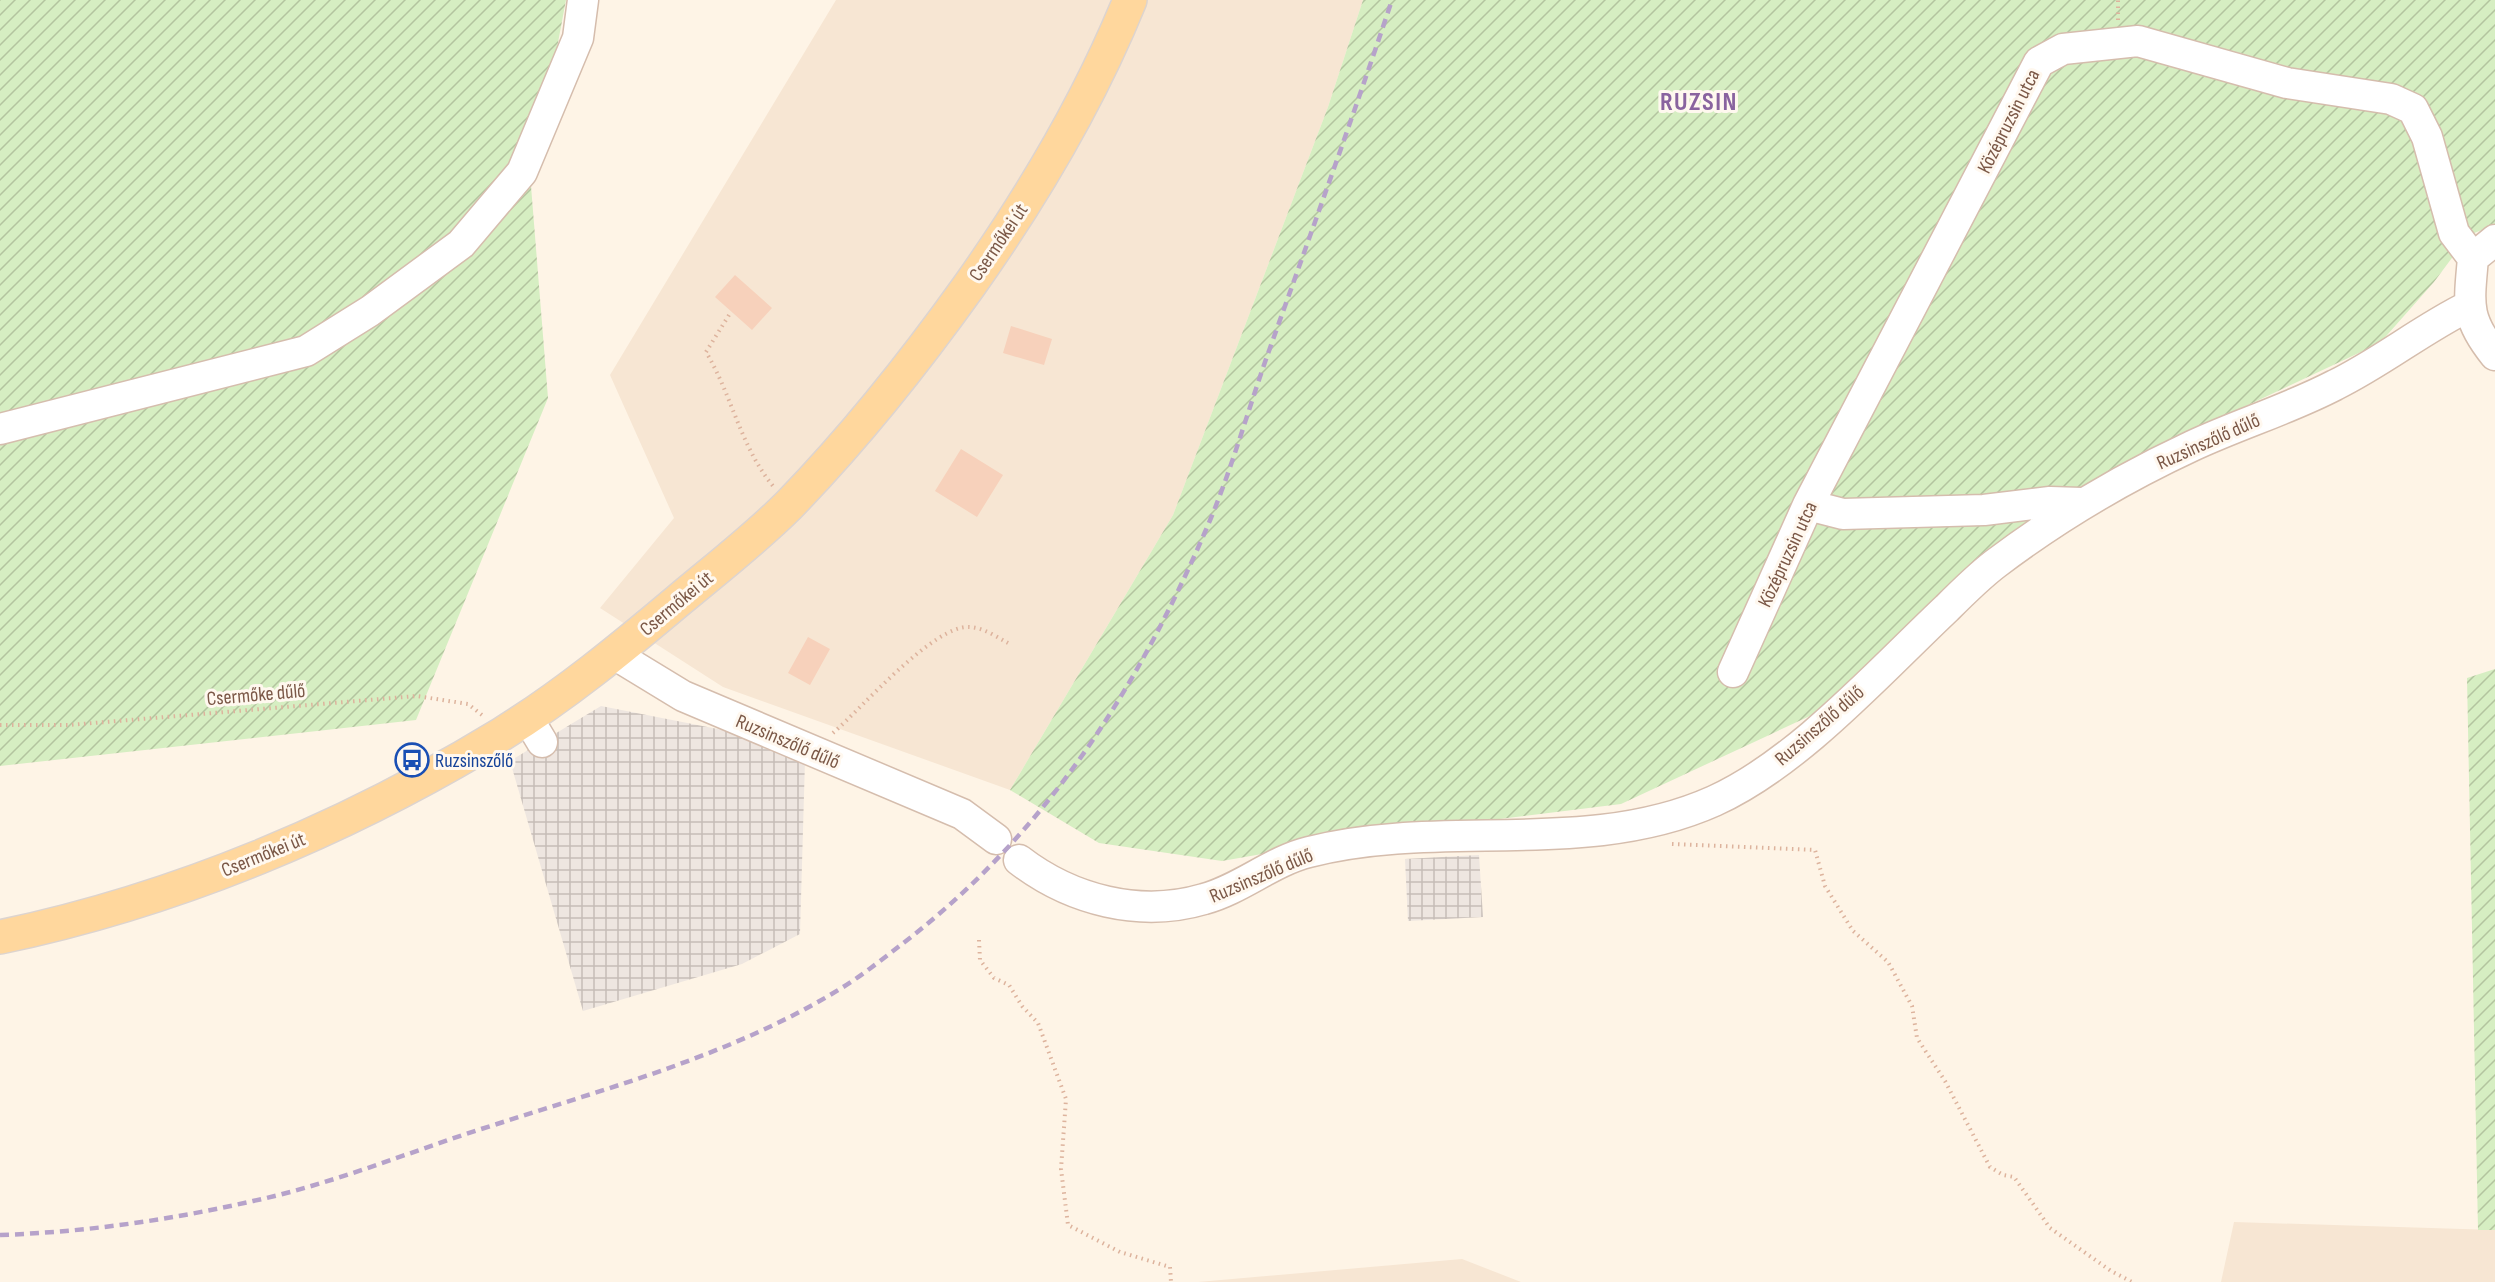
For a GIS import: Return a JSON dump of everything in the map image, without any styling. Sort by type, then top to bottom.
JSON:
[{"type":"main road","name":"Csermőkei út","points":[[0,937],[50,926],[132,902],[305,838],[524,730],[735,554],[789,505],[838,452],[920,353],[1009,229],[1068,129],[1130,0]]},
{"type":"street","points":[[0,429],[306,351],[370,311],[434,264],[461,244],[522,172],[578,38],[583,0]]},
{"type":"street","name":"Középruzsin utca","points":[[1733,672],[1808,506],[2039,62],[2063,49],[2138,41],[2287,83],[2391,99],[2413,109],[2427,137],[2454,233],[2484,249]]},
{"type":"street","points":[[2484,249],[2469,306],[2478,334],[2495,355]]},
{"type":"street","name":"Ruzsinszőlő dűlő","points":[[1019,860],[1040,876],[1096,901],[1156,906],[1205,899],[1306,852],[1387,839],[1598,830],[1664,819],[1716,800],[1791,754],[1991,567],[2081,503],[2191,446],[2333,387],[2380,360],[2433,323],[2469,306]]},
{"type":"street","points":[[1808,506],[1843,514],[1984,510],[2050,502],[2081,503]]},
{"type":"street","name":"Ruzsinszőlő dűlő","points":[[614,654],[683,696],[962,814],[996,839]]},
{"type":"path","points":[[729,315],[706,352],[720,376],[738,428],[759,469],[789,505]]},
{"type":"path","points":[[813,752],[911,659],[941,635],[969,627],[993,634],[1008,644]]},
{"type":"path","name":"Csermőke dűlő","points":[[0,725],[69,725],[417,696],[468,704],[524,730]]},
{"type":"path","points":[[1664,844],[1815,850],[1825,886],[1853,931],[1888,962],[1912,1006],[1917,1038],[1945,1081],[1990,1167],[2003,1175],[2014,1177],[2050,1228],[2111,1271],[2132,1282]]},
{"type":"path","points":[[980,940],[980,960],[994,978],[1009,985],[1022,1006],[1038,1023],[1066,1099],[1061,1169],[1068,1225],[1120,1252],[1170,1267],[1171,1282]]},
{"type":"shaded area","points":[[836,0],[1363,0],[1328,107],[1173,515],[1010,790],[723,687],[600,608],[674,518],[610,375]]},
{"type":"shaded area","points":[[601,706],[738,733],[805,760],[800,934],[742,964],[583,1011],[510,761]]},
{"type":"shaded area","points":[[1479,855],[1483,917],[1408,921],[1405,859]]},
{"type":"shaded area","points":[[2234,1222],[2495,1230],[2495,1282],[2221,1282]]},
{"type":"shaded area","points":[[1462,1259],[1521,1282],[1198,1282]]},
{"type":"green space","points":[[0,0],[566,0],[531,186],[548,398],[416,720],[0,766]]},
{"type":"green space","points":[[1363,0],[2495,0],[2495,225],[2469,235],[2434,282],[2380,343],[2172,441],[1855,695],[1621,804],[1370,835],[1222,861],[1099,843],[1010,790],[1173,515],[1328,107]]},
{"type":"green space","points":[[2495,669],[2495,1230],[2478,1230],[2467,678]]},
{"type":"building","points":[[735,275],[772,308],[752,330],[715,297]]},
{"type":"building","points":[[1011,326],[1052,339],[1044,365],[1003,353]]},
{"type":"building","points":[[961,449],[1003,475],[977,517],[935,491]]},
{"type":"building","points":[[808,637],[830,649],[810,685],[788,673]]},
{"type":"railway","points":[[0,1235],[128,1224],[191,1214],[284,1194],[673,1067],[758,1032],[840,989],[906,941],[956,899],[1002,854],[1044,806],[1082,756],[1117,703],[1178,591],[1223,487],[1392,0]]},
{"type":"place","name":"Ruzsinszőlő","points":[[412,760]]},
{"type":"district","name":"RUZSIN","points":[[1699,101]]}]
